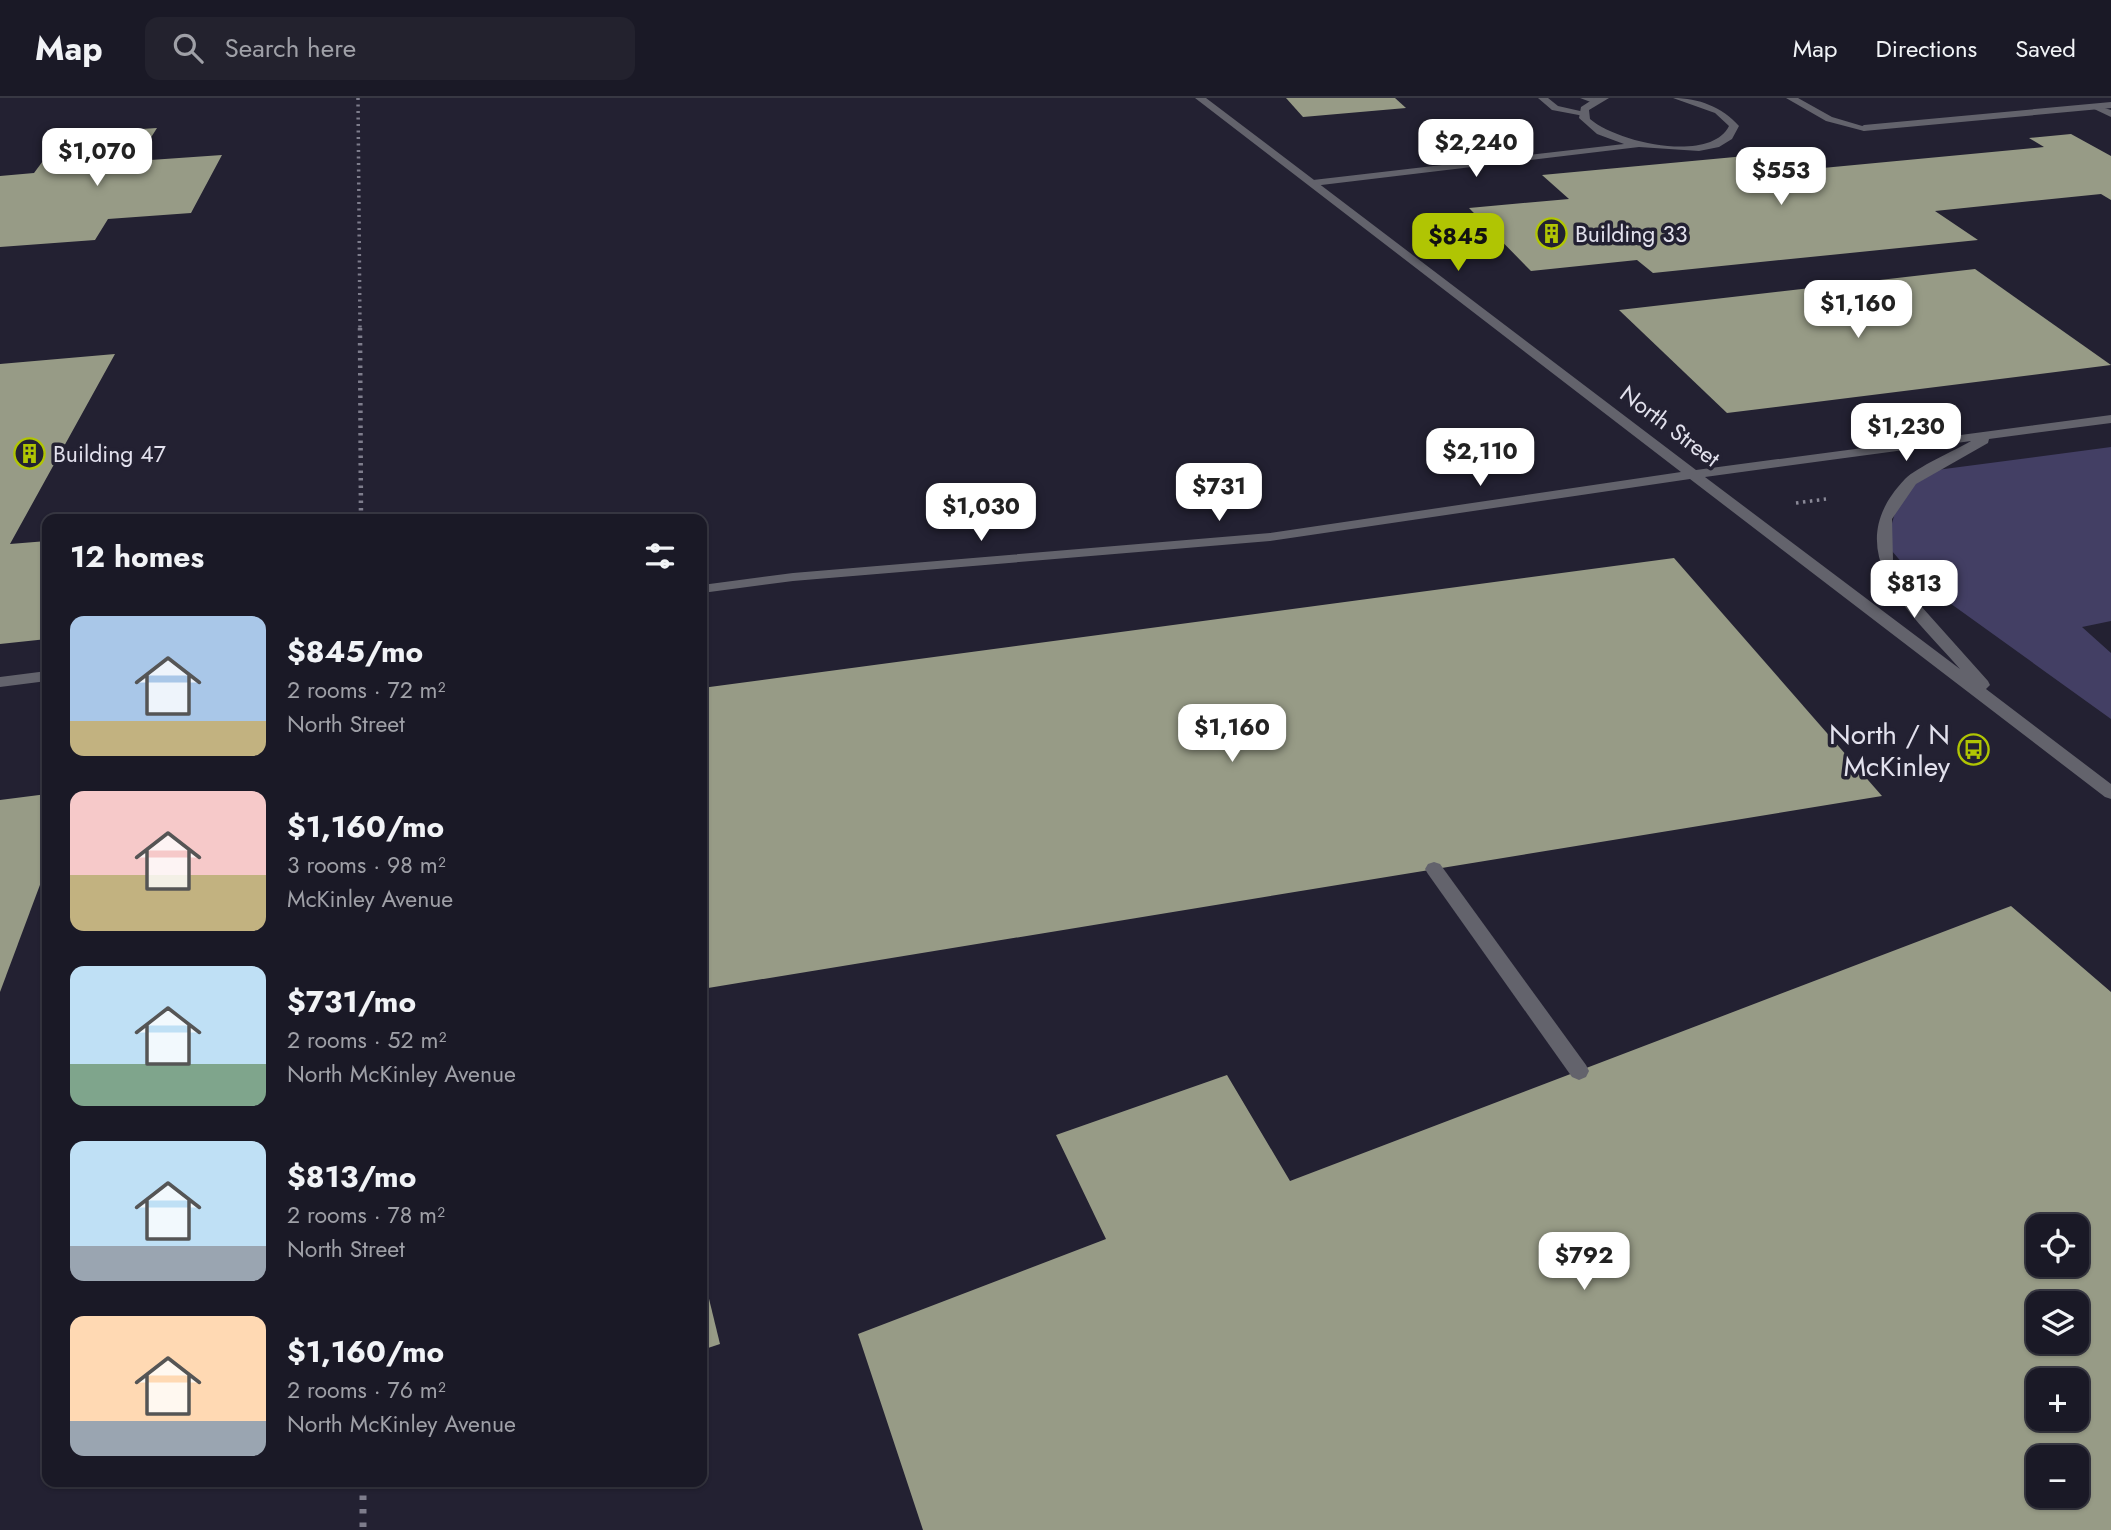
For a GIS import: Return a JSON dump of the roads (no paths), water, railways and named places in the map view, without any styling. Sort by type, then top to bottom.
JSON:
[{"type":"street","name":"North Street","points":[[1200,98],[2111,793]]},
{"type":"street","points":[[1543,98],[1555,107],[1584,113]]},
{"type":"street","points":[[1585,98],[1600,99]]},
{"type":"street","points":[[1313,183],[1636,145],[1696,148],[1713,145],[1733,134],[1734,126],[1718,111],[1678,98]]},
{"type":"street","points":[[1791,98],[1829,119],[1864,128],[2111,105]]},
{"type":"street","points":[[1600,99],[1584,109],[1584,118],[1593,128],[1636,145]]},
{"type":"street","points":[[2095,106],[2111,114]]},
{"type":"street","points":[[707,588],[793,577],[1270,537],[1696,474],[2111,419]]},
{"type":"street","points":[[1992,435],[1911,481],[1885,519],[1886,560],[1897,587],[2007,714]]},
{"type":"street","points":[[0,682],[42,677]]},
{"type":"street","points":[[1434,869],[1579,1071]]},
{"type":"railway","points":[[358,98],[360,329]]},
{"type":"railway","points":[[360,328],[361,514]]},
{"type":"railway","points":[[363,1487],[363,1530]]},
{"type":"place","name":"Building 33","points":[[1552,234]]},
{"type":"place","name":"Building 47","points":[[30,454]]},
{"type":"place","name":"North / N McKinley","points":[[1973,750]]}]
